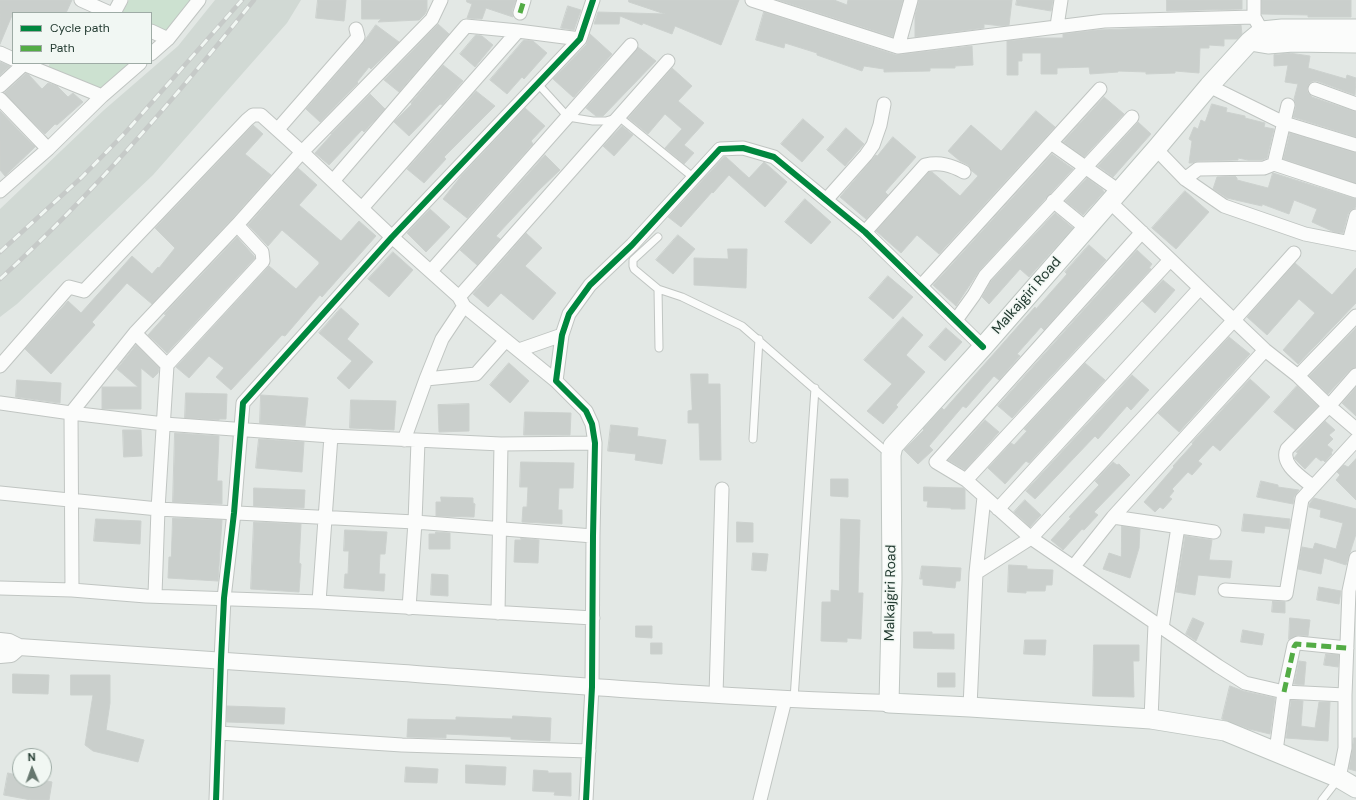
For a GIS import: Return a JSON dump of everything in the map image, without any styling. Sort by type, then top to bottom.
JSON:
[{"type":"main road","points":[[1259,33],[1282,29],[1356,28]]},
{"type":"main road","points":[[1259,33],[1293,42],[1356,43]]},
{"type":"main road","name":"Malkajgiri Road","points":[[889,703],[892,578],[891,455],[893,446],[983,347],[1209,86],[1259,33]]},
{"type":"main road","points":[[889,703],[1151,719],[1225,731],[1339,778],[1356,788]]},
{"type":"street","points":[[81,0],[108,12]]},
{"type":"street","points":[[114,12],[120,0]]},
{"type":"street","points":[[152,53],[168,39],[199,0]]},
{"type":"street","points":[[72,590],[71,413],[135,333],[237,225],[302,152],[432,19],[441,0]]},
{"type":"street","points":[[520,13],[524,0]]},
{"type":"street","points":[[216,800],[220,660],[224,598],[234,513],[243,403],[392,237],[580,40],[593,0]]},
{"type":"street","points":[[752,0],[898,47],[1104,21],[1259,33],[1254,0]]},
{"type":"street","points":[[898,47],[911,0]]},
{"type":"street","points":[[1057,26],[1061,0]]},
{"type":"street","points":[[334,181],[466,26],[518,31],[580,40]]},
{"type":"street","points":[[278,129],[358,37],[356,29]]},
{"type":"street","points":[[152,31],[168,39]]},
{"type":"street","points":[[362,208],[518,31]]},
{"type":"street","points":[[431,271],[631,45]]},
{"type":"street","points":[[0,53],[12,59]]},
{"type":"street","points":[[404,440],[442,339],[462,301],[668,61]]},
{"type":"street","points":[[0,86],[17,64]]},
{"type":"street","points":[[24,64],[102,96]]},
{"type":"street","points":[[0,191],[48,149],[102,96],[139,64]]},
{"type":"street","points":[[1209,86],[1284,123],[1356,145]]},
{"type":"street","points":[[921,286],[1100,89]]},
{"type":"street","points":[[1315,89],[1356,104]]},
{"type":"street","points":[[0,99],[48,149]]},
{"type":"street","points":[[826,200],[873,146],[884,104]]},
{"type":"street","points":[[1274,164],[1288,105]]},
{"type":"street","points":[[0,366],[69,287],[84,291],[253,115],[260,115],[278,129],[462,301],[506,340],[556,380],[586,411],[592,424],[595,443],[592,687],[586,800]]},
{"type":"street","points":[[956,320],[974,295],[985,276],[1132,117]]},
{"type":"street","points":[[1051,144],[1085,167],[1114,196],[1142,232],[1170,260],[1265,350],[1298,376],[1329,406],[1356,429]]},
{"type":"street","points":[[556,380],[562,335],[569,314],[590,285],[632,245],[720,149],[743,148],[774,157],[865,232],[983,347]]},
{"type":"street","points":[[1156,149],[1185,179],[1224,206],[1305,234],[1352,243],[1356,216]]},
{"type":"street","points":[[865,232],[925,165],[934,163],[944,164],[964,172]]},
{"type":"street","points":[[1185,179],[1198,169],[1264,168],[1274,164],[1356,192]]},
{"type":"street","points":[[1053,201],[1086,228]]},
{"type":"street","points":[[155,596],[158,509],[167,365],[263,261],[262,252],[237,225]]},
{"type":"street","points":[[1142,232],[936,462],[966,480],[1031,538],[1074,566],[1158,626],[1245,683],[1284,692],[1345,696]]},
{"type":"street","points":[[976,574],[1031,538],[1234,320],[1294,253]]},
{"type":"street","points":[[966,480],[1170,260]]},
{"type":"street","points":[[998,509],[1200,288]]},
{"type":"street","points":[[1298,376],[1356,316]]},
{"type":"street","points":[[135,333],[167,365]]},
{"type":"street","points":[[519,350],[562,335]]},
{"type":"street","points":[[426,379],[476,374],[506,340]]},
{"type":"street","points":[[1074,566],[1113,517],[1265,350]]},
{"type":"street","points":[[1313,487],[1288,464],[1285,453],[1287,449],[1329,406],[1356,375]]},
{"type":"street","points":[[0,403],[164,424],[331,436],[501,444],[595,443]]},
{"type":"street","points":[[319,602],[331,436]]},
{"type":"street","points":[[409,608],[415,522],[418,440]]},
{"type":"street","points":[[1225,590],[1286,594],[1302,498],[1356,440]]},
{"type":"street","points":[[498,613],[501,444]]},
{"type":"street","points":[[716,695],[722,489]]},
{"type":"street","points":[[0,493],[158,509],[415,522],[593,536]]},
{"type":"street","points":[[970,707],[976,574],[984,497]]},
{"type":"street","points":[[1113,517],[1214,532]]},
{"type":"street","points":[[1151,719],[1158,626],[1178,527]]},
{"type":"street","points":[[1339,778],[1351,749],[1345,696],[1349,591],[1356,558]]},
{"type":"street","points":[[0,588],[319,602],[593,618]]},
{"type":"street","points":[[0,641],[9,642],[19,647],[592,687],[789,700],[889,703]]},
{"type":"street","points":[[1276,751],[1284,692],[1294,647],[1296,644],[1347,648]]},
{"type":"street","points":[[0,655],[11,654],[19,647]]},
{"type":"street","points":[[760,800],[789,700]]},
{"type":"street","points":[[219,733],[402,745],[589,751]]},
{"type":"lane","points":[[538,84],[568,117],[593,121],[606,121],[619,117],[694,178]]},
{"type":"lane","points":[[658,237],[633,260],[634,269],[658,289],[682,297],[742,326],[759,339],[891,455]]},
{"type":"lane","points":[[658,289],[659,348]]},
{"type":"lane","points":[[753,439],[759,339]]},
{"type":"lane","points":[[789,700],[815,388]]},
{"type":"lane","points":[[1322,800],[1339,778]]},
{"type":"shaded area","points":[[215,0],[301,0],[287,23],[153,175],[17,304],[0,317],[0,209],[104,110],[178,46]]},
{"type":"green space","points":[[129,0],[193,0],[167,33],[152,26],[152,12],[123,12]]},
{"type":"green space","points":[[50,64],[129,64],[102,95],[47,70]]},
{"type":"building","points":[[0,0],[72,0],[66,12],[12,12],[0,44]]},
{"type":"building","points":[[318,0],[346,0],[344,21],[316,18]]},
{"type":"building","points":[[362,0],[427,0],[427,10],[419,20],[378,22],[381,19],[362,19]]},
{"type":"building","points":[[467,0],[516,0],[512,11],[513,17],[486,8],[482,19],[467,18],[472,4],[467,2]]},
{"type":"building","points":[[629,0],[739,0],[721,45],[675,26],[672,34],[643,23],[642,25],[620,16],[619,24],[594,24],[598,12],[665,14],[629,2]]},
{"type":"building","points":[[778,0],[834,0],[847,5],[848,0],[903,0],[893,37]]},
{"type":"building","points":[[919,0],[1012,0],[1009,25],[1002,26],[984,24],[984,28],[915,37],[915,16]]},
{"type":"building","points":[[1017,0],[1053,0],[1051,11],[1016,5]]},
{"type":"building","points":[[1167,0],[1242,0],[1242,9],[1167,11]]},
{"type":"building","points":[[1262,0],[1351,0],[1351,17],[1308,17],[1308,15],[1262,14]]},
{"type":"building","points":[[568,6],[581,10],[574,30],[561,28]]},
{"type":"building","points":[[764,12],[896,55],[972,46],[973,65],[955,66],[955,68],[930,68],[930,71],[884,72],[884,69],[864,66],[862,71],[817,55],[817,53],[785,43],[784,48],[756,40]]},
{"type":"building","points":[[438,24],[449,34],[399,92],[384,80]]},
{"type":"building","points":[[376,25],[399,42],[371,69],[369,67],[357,82],[358,83],[320,122],[306,109],[360,47]]},
{"type":"building","points":[[1241,25],[1242,34],[1237,39],[1224,39],[1224,46],[1209,45],[1209,48],[1200,48],[1199,73],[1175,71],[1175,73],[1146,74],[1146,72],[1118,71],[1090,74],[1089,67],[1057,68],[1057,74],[1041,74],[1041,53],[1022,53],[1022,61],[1018,61],[1018,75],[1007,75],[1007,41],[1035,38],[1063,38],[1063,34],[1097,30]]},
{"type":"building","points":[[590,34],[612,54],[573,97],[553,79],[586,45]]},
{"type":"building","points":[[476,35],[482,36],[493,45],[475,67],[460,54]]},
{"type":"building","points":[[524,40],[533,41],[547,53],[524,79],[522,77],[507,94],[490,80]]},
{"type":"building","points":[[638,47],[656,61],[603,116],[596,116],[586,108]]},
{"type":"building","points":[[1289,53],[1310,56],[1308,68],[1346,79],[1347,75],[1356,78],[1355,95],[1317,81],[1310,83],[1307,90],[1312,97],[1356,112],[1356,137],[1293,117],[1296,106],[1294,99],[1298,84],[1285,82],[1288,65],[1274,66],[1274,55]]},
{"type":"building","points":[[0,62],[10,66],[0,75]]},
{"type":"building","points":[[443,65],[463,81],[442,105],[440,104],[409,136],[394,122],[412,104],[411,103]]},
{"type":"building","points":[[672,68],[692,86],[678,101],[704,123],[684,145],[694,153],[684,164],[665,148],[682,129],[665,114],[648,134],[628,118]]},
{"type":"building","points":[[26,73],[42,89],[48,83],[57,86],[68,97],[73,93],[83,102],[57,125],[55,124],[45,134],[4,93]]},
{"type":"building","points":[[476,91],[495,106],[444,157],[446,159],[424,183],[407,169]]},
{"type":"building","points":[[370,94],[385,109],[364,132],[362,130],[329,165],[315,153],[331,134]]},
{"type":"building","points":[[1104,97],[1124,114],[1084,157],[1063,142]]},
{"type":"building","points":[[1212,104],[1227,108],[1226,112],[1245,116],[1245,118],[1265,123],[1264,127],[1274,129],[1267,158],[1262,160],[1248,160],[1238,158],[1238,160],[1198,161],[1189,163],[1192,141],[1189,139],[1194,127],[1198,129],[1201,120],[1205,122]]},
{"type":"building","points":[[525,108],[545,126],[531,141],[533,144],[467,218],[443,199],[462,175]]},
{"type":"building","points":[[0,111],[35,147],[5,176],[0,170]]},
{"type":"building","points":[[1036,111],[1055,127],[939,254],[917,235],[901,253],[876,231],[929,172],[932,172],[960,196],[978,176],[968,165],[960,161],[948,151],[971,125],[1001,151]]},
{"type":"building","points":[[803,119],[824,137],[802,162],[781,144]]},
{"type":"building","points":[[1138,122],[1151,134],[1113,177],[1098,166]]},
{"type":"building","points":[[253,125],[263,134],[245,154],[271,175],[152,304],[127,283],[92,322],[95,325],[51,374],[25,349],[68,301],[81,313],[132,256],[152,274],[158,267],[159,268],[175,248],[155,228]]},
{"type":"building","points":[[622,126],[633,135],[614,156],[603,146]]},
{"type":"building","points":[[846,128],[864,144],[845,166],[827,150]]},
{"type":"building","points":[[1290,133],[1356,153],[1356,183],[1283,159]]},
{"type":"building","points":[[893,137],[916,157],[885,192],[888,195],[866,219],[840,197]]},
{"type":"building","points":[[1052,154],[1073,169],[979,271],[956,306],[933,285]]},
{"type":"building","points":[[545,155],[560,170],[496,236],[500,239],[477,265],[460,250]]},
{"type":"building","points":[[724,157],[726,157],[749,178],[764,162],[787,182],[765,207],[729,175],[681,227],[668,217]]},
{"type":"building","points":[[298,168],[317,185],[299,205],[341,241],[359,221],[376,236],[322,297],[320,295],[285,336],[282,335],[231,390],[216,377],[224,368],[209,356],[189,378],[176,367],[269,266],[296,289],[319,264],[319,262],[282,230],[268,246],[248,225]]},
{"type":"building","points":[[1273,173],[1356,199],[1355,208],[1348,214],[1343,233],[1334,232],[1312,222],[1317,209],[1294,200],[1289,214],[1262,204],[1262,206],[1227,198],[1213,189],[1217,177],[1235,176],[1237,180],[1268,188]]},
{"type":"building","points":[[1087,178],[1104,192],[1083,215],[1065,201]]},
{"type":"building","points":[[1185,191],[1209,212],[1176,249],[1152,228]]},
{"type":"building","points":[[805,199],[831,222],[811,244],[785,222]]},
{"type":"building","points":[[430,209],[450,227],[426,252],[407,233]]},
{"type":"building","points":[[1055,213],[1073,228],[1029,277],[1020,269],[989,304],[982,297],[991,281]]},
{"type":"building","points":[[526,233],[542,248],[525,266],[556,293],[533,320],[501,293],[488,307],[473,294]]},
{"type":"building","points":[[678,235],[695,249],[673,274],[656,260]]},
{"type":"building","points":[[237,237],[255,258],[167,353],[148,335],[166,315],[164,314]]},
{"type":"building","points":[[1089,245],[1106,260],[1044,330],[1041,327],[1017,354],[1020,356],[999,380],[994,376],[966,408],[963,406],[929,446],[933,450],[918,464],[904,450],[924,430],[923,429],[942,408],[944,410],[1035,307],[1036,309],[1067,274],[1065,272]]},
{"type":"building","points":[[728,249],[747,249],[746,288],[694,285],[694,258],[728,259]]},
{"type":"building","points":[[1137,250],[1152,264],[1149,268],[1151,269],[1012,418],[998,406]]},
{"type":"building","points":[[393,252],[413,270],[389,297],[368,279]]},
{"type":"building","points":[[1295,263],[1332,295],[1356,268],[1356,303],[1298,364],[1283,350],[1315,313],[1299,299],[1267,335],[1247,317]]},
{"type":"building","points":[[888,276],[913,297],[893,319],[869,298]]},
{"type":"building","points":[[1163,280],[1175,290],[1155,313],[1142,301]]},
{"type":"building","points":[[341,308],[359,324],[347,339],[373,362],[349,389],[337,378],[352,361],[319,333]]},
{"type":"building","points":[[903,317],[923,335],[906,355],[925,372],[896,405],[898,407],[883,424],[867,411],[892,384],[864,360]]},
{"type":"building","points":[[946,328],[962,342],[945,361],[929,347]]},
{"type":"building","points":[[1356,328],[1356,367],[1350,370],[1328,394],[1309,376]]},
{"type":"building","points":[[1229,337],[1250,354],[1179,432],[1158,413]]},
{"type":"building","points":[[136,345],[159,368],[158,373],[153,378],[141,368],[141,409],[102,409],[102,387],[138,387],[117,369]]},
{"type":"building","points":[[509,363],[529,381],[510,403],[490,385]]},
{"type":"building","points":[[1085,363],[1105,380],[1029,463],[1026,461],[1005,484],[988,468],[1011,443],[1014,445],[1027,431],[1024,429]]},
{"type":"building","points":[[691,374],[708,374],[708,384],[720,384],[721,460],[700,460],[699,423],[688,423],[688,411],[692,410]]},
{"type":"building","points":[[1132,375],[1149,390],[1131,410],[1127,406],[1098,439],[1095,436],[1035,499],[1026,491]]},
{"type":"building","points":[[1250,379],[1270,397],[1220,451],[1213,445],[1198,461],[1202,464],[1192,475],[1188,472],[1172,489],[1174,491],[1169,497],[1172,499],[1163,509],[1160,507],[1155,512],[1144,502],[1193,444],[1192,443]]},
{"type":"building","points":[[17,380],[61,383],[60,403],[16,397]]},
{"type":"building","points":[[1297,386],[1318,406],[1295,430],[1274,412]]},
{"type":"building","points":[[1356,387],[1356,416],[1342,403]]},
{"type":"building","points":[[186,393],[227,394],[226,419],[185,418]]},
{"type":"building","points":[[261,395],[308,398],[305,426],[260,423]]},
{"type":"building","points":[[351,400],[396,401],[394,430],[350,428]]},
{"type":"building","points":[[469,404],[469,431],[439,432],[438,405]]},
{"type":"building","points":[[525,412],[571,413],[570,435],[524,435]]},
{"type":"building","points":[[985,420],[999,432],[965,470],[948,460]]},
{"type":"building","points":[[1325,421],[1335,430],[1329,435],[1333,439],[1327,445],[1333,450],[1331,453],[1332,454],[1325,462],[1316,457],[1305,469],[1294,458],[1298,453],[1296,452]]},
{"type":"building","points":[[611,425],[638,428],[637,436],[666,440],[662,464],[635,460],[636,454],[608,451]]},
{"type":"building","points":[[123,430],[141,430],[142,456],[124,457]]},
{"type":"building","points":[[175,433],[219,436],[217,481],[222,481],[222,504],[173,502]]},
{"type":"building","points":[[259,439],[304,442],[302,472],[256,468]]},
{"type":"building","points":[[1356,459],[1356,500],[1336,480],[1340,475],[1337,472],[1344,465],[1348,467]]},
{"type":"building","points":[[521,462],[574,463],[573,488],[559,488],[558,510],[562,510],[562,524],[522,522],[523,507],[527,507],[528,487],[520,487]]},
{"type":"building","points":[[1113,462],[1117,465],[1119,464],[1130,475],[1094,512],[1098,515],[1084,530],[1082,529],[1063,550],[1051,540],[1071,518],[1069,517],[1099,485],[1095,481]]},
{"type":"building","points":[[831,479],[848,479],[848,497],[831,496]]},
{"type":"building","points":[[1261,481],[1278,485],[1278,487],[1299,490],[1294,497],[1293,504],[1257,497]]},
{"type":"building","points":[[924,487],[963,488],[965,490],[965,509],[927,507],[928,501],[924,501]]},
{"type":"building","points":[[254,488],[305,490],[304,508],[254,506]]},
{"type":"building","points":[[441,497],[473,498],[473,503],[475,504],[474,517],[436,516],[436,502],[441,502]]},
{"type":"building","points":[[1314,498],[1356,509],[1356,534],[1346,565],[1324,558],[1321,574],[1298,569],[1302,547],[1313,549],[1315,543],[1336,549],[1343,523],[1320,517],[1321,510],[1309,507]]},
{"type":"building","points":[[1025,500],[1041,515],[1030,527],[1014,512]]},
{"type":"building","points":[[1244,514],[1290,519],[1289,529],[1265,526],[1264,533],[1242,531]]},
{"type":"building","points":[[173,518],[222,520],[218,581],[168,578],[169,557],[171,557]]},
{"type":"building","points":[[96,519],[141,521],[140,544],[94,541]]},
{"type":"building","points":[[841,519],[860,520],[858,593],[863,593],[861,639],[847,638],[847,642],[821,641],[822,602],[831,602],[831,590],[839,591]]},
{"type":"building","points":[[254,522],[301,524],[299,592],[251,589]]},
{"type":"building","points":[[737,522],[753,523],[753,542],[737,542]]},
{"type":"building","points":[[1122,526],[1140,529],[1139,548],[1130,578],[1103,569],[1109,553],[1121,557]]},
{"type":"building","points":[[345,530],[387,532],[385,554],[380,554],[379,574],[385,574],[384,591],[344,588],[345,574],[348,574],[349,551],[344,551]]},
{"type":"building","points":[[436,532],[450,533],[450,549],[429,549],[429,534],[435,534]]},
{"type":"building","points":[[1185,536],[1212,540],[1209,560],[1232,561],[1230,578],[1198,575],[1195,595],[1176,592]]},
{"type":"building","points":[[521,538],[539,540],[538,563],[514,562],[515,540],[521,540]]},
{"type":"building","points":[[753,553],[768,554],[766,571],[752,570]]},
{"type":"building","points":[[1009,565],[1027,566],[1027,569],[1053,570],[1052,585],[1046,585],[1045,591],[1026,591],[1026,593],[1008,592]]},
{"type":"building","points":[[922,566],[961,568],[960,581],[956,581],[955,588],[923,585],[923,579],[920,579]]},
{"type":"building","points":[[432,574],[448,575],[448,596],[431,595]]},
{"type":"building","points":[[1319,587],[1341,591],[1339,604],[1317,600]]},
{"type":"building","points":[[1273,601],[1285,602],[1285,613],[1272,612]]},
{"type":"building","points":[[1193,618],[1204,623],[1196,641],[1186,634]]},
{"type":"building","points":[[1290,618],[1310,620],[1308,636],[1298,635],[1289,639]]},
{"type":"building","points":[[636,626],[652,626],[652,638],[636,637]]},
{"type":"building","points":[[1243,630],[1264,634],[1262,645],[1241,642]]},
{"type":"building","points":[[914,632],[954,634],[954,649],[914,648]]},
{"type":"building","points":[[1025,640],[1046,640],[1045,655],[1024,654]]},
{"type":"building","points":[[651,643],[662,643],[662,654],[651,654]]},
{"type":"building","points":[[1094,645],[1139,645],[1139,661],[1133,661],[1134,697],[1093,696]]},
{"type":"building","points":[[1326,654],[1339,655],[1338,667],[1324,665]]},
{"type":"building","points":[[1299,661],[1306,662],[1304,685],[1294,684]]},
{"type":"building","points":[[938,673],[955,673],[955,687],[938,687]]},
{"type":"building","points":[[13,674],[49,675],[48,694],[13,693]]},
{"type":"building","points":[[71,675],[110,675],[110,703],[106,730],[144,740],[138,762],[93,751],[85,745],[93,695],[71,695]]},
{"type":"building","points":[[1230,686],[1243,691],[1275,698],[1270,734],[1249,729],[1222,719]]},
{"type":"building","points":[[1291,700],[1303,701],[1301,726],[1315,728],[1319,702],[1330,702],[1328,741],[1286,738]]},
{"type":"building","points":[[227,706],[285,708],[284,724],[227,722]]},
{"type":"building","points":[[513,716],[551,718],[550,741],[511,739],[511,737],[446,734],[446,738],[407,737],[408,719],[456,720],[456,717],[512,719]]},
{"type":"building","points":[[1354,738],[1356,738],[1356,771],[1349,769]]},
{"type":"building","points":[[466,765],[506,767],[505,785],[466,783]]},
{"type":"building","points":[[406,767],[438,769],[437,783],[405,782]]},
{"type":"building","points":[[534,770],[548,771],[548,773],[571,773],[571,796],[554,795],[555,792],[533,791]]},
{"type":"building","points":[[8,773],[12,774],[12,788],[51,788],[49,800],[31,800],[4,795]]},
{"type":"railway","points":[[0,252],[82,177],[124,134],[242,0]]},
{"type":"railway","points":[[0,279],[68,213],[132,144],[194,73],[254,0]]},
{"type":"marked path","points":[[520,13],[524,0]]},
{"type":"marked path","points":[[1284,692],[1294,647],[1296,644],[1347,648]]},
{"type":"cycle path","points":[[216,800],[224,598],[234,513],[243,403],[392,237],[580,39],[593,0]]},
{"type":"cycle path","points":[[586,800],[592,687],[595,443],[592,424],[586,411],[556,381],[562,335],[569,314],[590,285],[632,245],[720,149],[743,148],[774,157],[865,232],[983,347]]}]
